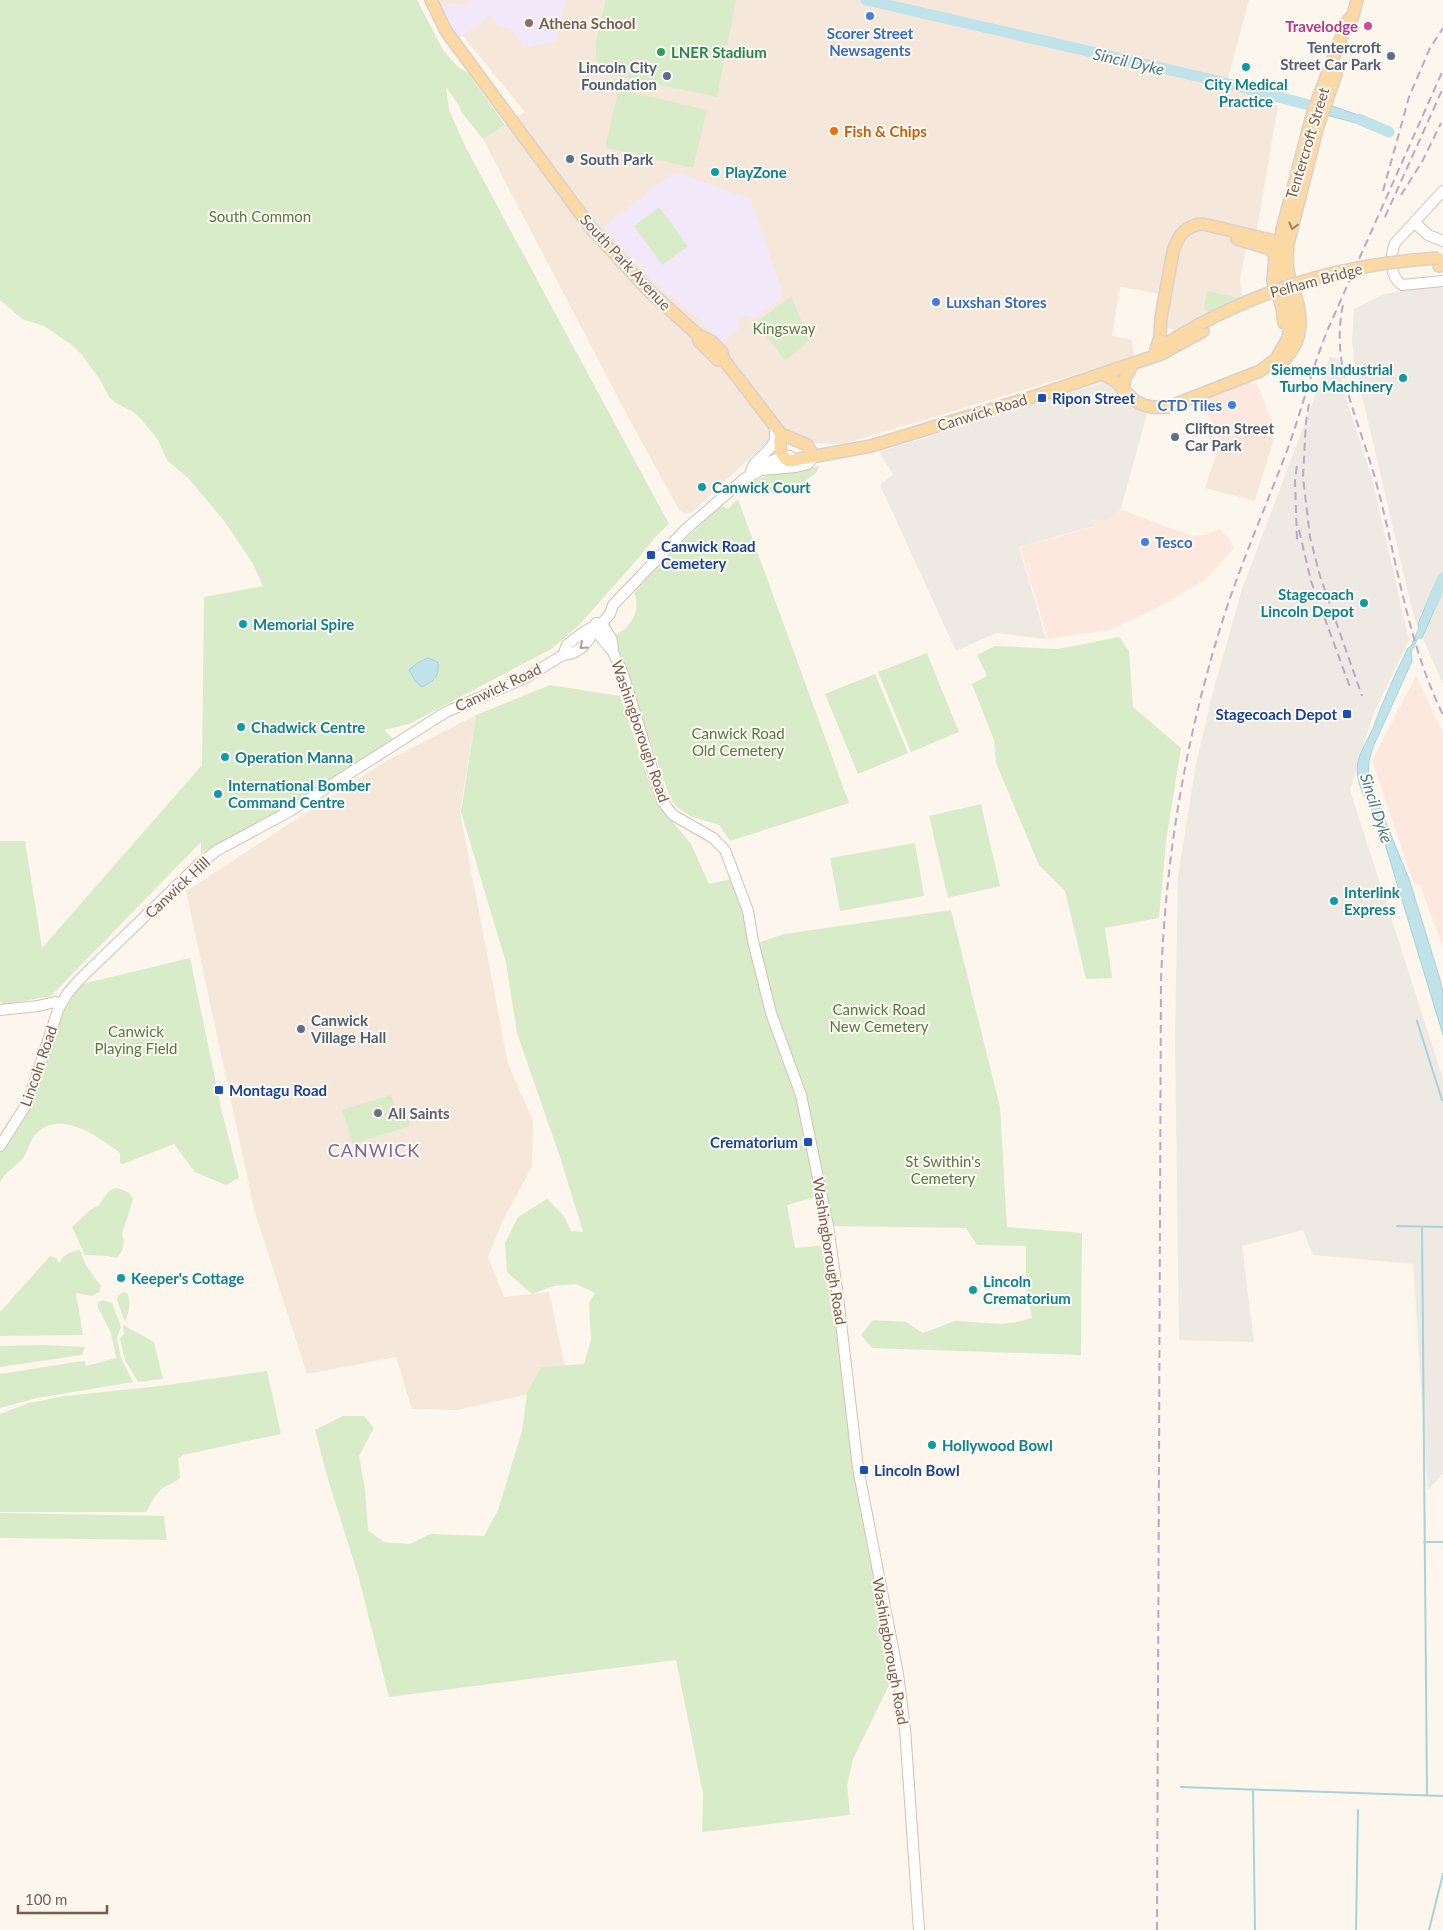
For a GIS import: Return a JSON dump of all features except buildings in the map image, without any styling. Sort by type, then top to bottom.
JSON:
[{"type":"main road","name":"South Park Avenue","points":[[431,0],[446,31],[591,228],[647,289],[698,335],[711,340],[721,351],[724,360],[778,430]]},
{"type":"main road","name":"Tentercroft Street","points":[[1281,248],[1282,230],[1319,108],[1347,22],[1352,16],[1357,0]]},
{"type":"main road","points":[[1443,191],[1396,243],[1392,254],[1394,276],[1399,283],[1408,285],[1443,281]]},
{"type":"main road","points":[[1414,222],[1428,235],[1443,241]]},
{"type":"main road","points":[[1156,349],[1160,337],[1173,252],[1179,236],[1189,228],[1210,230],[1281,248]]},
{"type":"main road","points":[[1101,374],[1116,381],[1123,391],[1142,405],[1158,408],[1168,407],[1260,371],[1276,359],[1281,352],[1285,324],[1282,307],[1272,280],[1275,256],[1281,248]]},
{"type":"main road","points":[[1260,371],[1269,372],[1278,366],[1290,354],[1298,340],[1300,316],[1298,305],[1281,248]]},
{"type":"main road","name":"Pelham Bridge","points":[[1202,328],[1257,296],[1312,278],[1382,263],[1441,262]]},
{"type":"main road","points":[[1162,322],[1170,331],[1183,333]]},
{"type":"main road","name":"Canwick Road","points":[[1147,357],[1156,349],[1183,333],[1202,328]]},
{"type":"main road","name":"Canwick Road","points":[[396,745],[446,712],[527,677],[563,655],[567,645],[585,631],[595,627],[597,619],[606,608],[613,606],[686,529],[749,476],[761,470],[808,464],[814,456],[871,446],[1132,364],[1170,350],[1202,328]]},
{"type":"main road","points":[[1123,391],[1125,378],[1132,364]]},
{"type":"main road","points":[[777,468],[786,458],[808,458],[814,456],[807,446],[778,430]]},
{"type":"main road","points":[[778,430],[779,443],[786,458]]},
{"type":"main road","points":[[749,476],[754,464],[772,447],[778,430]]},
{"type":"main road","name":"Canwick Road","points":[[761,470],[762,466],[786,458]]},
{"type":"main road","name":"Washingborough Road","points":[[595,627],[604,628],[612,640],[613,652],[622,674],[662,801],[673,815],[713,838],[725,850],[748,911],[771,1012],[801,1094],[828,1226],[859,1477],[898,1674],[905,1729],[919,1930]]},
{"type":"main road","name":"Canwick Hill","points":[[59,1010],[67,994],[80,979],[198,865],[228,844],[290,811],[396,745]]},
{"type":"main road","points":[[0,1010],[44,1005],[50,1012],[59,1010]]},
{"type":"main road","name":"Lincoln Road","points":[[0,1146],[28,1102],[59,1010]]},
{"type":"shaded area","points":[[437,0],[1249,0],[1228,78],[1278,106],[1256,235],[1247,245],[1240,278],[1241,291],[1247,305],[1178,332],[1166,327],[1166,295],[1120,287],[1112,336],[1132,340],[1134,357],[843,444],[767,442],[691,513],[683,513],[679,510],[626,413],[483,139],[525,112],[441,9]]},
{"type":"shaded area","name":"Athena School","points":[[469,0],[566,0],[556,41],[524,48],[511,29],[499,26],[491,15],[460,38],[440,9],[451,3],[467,6]]},
{"type":"shaded area","points":[[674,172],[750,199],[781,289],[782,297],[755,318],[744,315],[738,319],[739,331],[720,342],[697,318],[650,279],[604,227]]},
{"type":"shaded area","points":[[1443,285],[1443,684],[1414,618],[1354,361],[1352,340],[1354,309],[1384,294]]},
{"type":"shaded area","points":[[1330,357],[1339,359],[1343,389],[1372,478],[1409,640],[1373,715],[1350,790],[1443,1079],[1443,1474],[1428,1490],[1413,1264],[1313,1255],[1303,1230],[1242,1246],[1254,1342],[1179,1340],[1175,1037],[1178,876],[1196,764],[1211,699],[1242,589]]},
{"type":"shaded area","points":[[1105,382],[1147,414],[1121,508],[1107,521],[1091,519],[1094,526],[1019,547],[1046,639],[996,633],[956,651],[880,485],[893,474],[879,452]]},
{"type":"shaded area","points":[[1245,382],[1257,384],[1272,421],[1268,435],[1235,424],[1216,431],[1202,404],[1204,397]]},
{"type":"shaded area","points":[[1235,424],[1274,438],[1255,501],[1205,488],[1220,442],[1216,431]]},
{"type":"shaded area","points":[[1114,507],[1192,536],[1205,535],[1219,529],[1232,541],[1230,544],[1235,547],[1205,580],[1153,610],[1109,630],[1048,639],[1020,547],[1093,527],[1091,518]]},
{"type":"shaded area","points":[[1416,676],[1443,733],[1443,947],[1420,885],[1413,882],[1372,760]]},
{"type":"shaded area","points":[[476,715],[460,812],[508,1064],[533,1121],[532,1167],[502,1222],[488,1257],[504,1297],[549,1292],[569,1385],[457,1410],[412,1409],[396,1357],[307,1374],[255,1213],[186,891],[386,761]]},
{"type":"green space","name":"South Common","points":[[0,0],[417,0],[443,50],[458,67],[468,73],[505,125],[483,139],[462,113],[446,87],[449,110],[465,146],[669,524],[580,624],[553,648],[409,724],[384,730],[395,740],[334,777],[290,808],[201,853],[201,842],[51,996],[1,1005],[0,841],[25,841],[42,948],[202,765],[204,597],[263,586],[253,564],[225,522],[189,479],[167,460],[158,440],[141,419],[110,398],[100,380],[82,355],[72,345],[44,326],[22,319],[0,300]]},
{"type":"green space","name":"LNER Stadium","points":[[606,0],[736,0],[717,97],[612,75],[604,71],[598,62],[596,45]]},
{"type":"green space","points":[[619,89],[707,110],[693,168],[607,148],[606,142]]},
{"type":"green space","points":[[659,207],[688,246],[662,265],[634,226]]},
{"type":"green space","points":[[1207,291],[1241,298],[1215,314],[1204,309]]},
{"type":"green space","name":"Kingsway","points":[[791,297],[810,340],[785,361],[756,322]]},
{"type":"green space","points":[[820,466],[816,473],[800,485],[789,485],[763,496],[752,481],[769,475]]},
{"type":"green space","name":"Canwick Road Old Cemetery","points":[[738,499],[849,803],[730,841],[719,825],[690,816],[678,808],[671,800],[613,636],[625,629],[633,619],[636,606],[634,593],[671,552],[721,506],[728,509]]},
{"type":"green space","points":[[1119,637],[1129,651],[1133,707],[1181,748],[1166,841],[1159,918],[1105,928],[1112,978],[1086,979],[1065,891],[1039,865],[996,763],[994,740],[972,684],[987,676],[977,655],[995,646],[1058,649]]},
{"type":"green space","points":[[927,653],[959,732],[911,752],[878,672]]},
{"type":"green space","points":[[875,674],[908,753],[858,774],[825,694]]},
{"type":"green space","points":[[550,685],[620,696],[656,802],[691,844],[709,884],[732,879],[799,1105],[819,1196],[787,1205],[795,1248],[827,1245],[860,1509],[894,1675],[853,1759],[847,1786],[850,1815],[702,1832],[703,1793],[676,1660],[389,1697],[358,1575],[327,1476],[315,1430],[343,1416],[364,1416],[374,1428],[359,1456],[365,1489],[368,1530],[383,1542],[410,1544],[430,1534],[484,1536],[498,1510],[522,1431],[527,1393],[541,1367],[584,1364],[591,1340],[589,1303],[595,1293],[576,1284],[554,1286],[532,1294],[507,1272],[505,1243],[518,1217],[547,1199],[564,1216],[571,1231],[583,1232],[561,1160],[517,1033],[506,963],[461,812],[476,715]]},
{"type":"green space","points":[[981,804],[1000,886],[948,898],[929,816]]},
{"type":"green space","points":[[915,843],[924,896],[840,911],[830,858]]},
{"type":"green space","points":[[951,910],[1000,1107],[1007,1227],[1082,1233],[1081,1355],[872,1348],[861,1335],[873,1320],[906,1322],[923,1333],[955,1321],[1001,1324],[1032,1318],[1026,1289],[1026,1246],[977,1245],[966,1228],[828,1226],[803,1092],[773,1007],[758,943],[784,934]]},
{"type":"green space","name":"Canwick Playing Field","points":[[190,958],[222,1112],[239,1178],[226,1185],[195,1172],[174,1144],[123,1164],[120,1163],[120,1153],[102,1140],[80,1128],[57,1124],[47,1126],[37,1133],[24,1157],[0,1182],[0,1150],[17,1127],[58,1022],[79,986]]},
{"type":"green space","points":[[391,1095],[397,1113],[406,1111],[410,1126],[353,1144],[342,1110]]},
{"type":"green space","points":[[116,1188],[126,1191],[133,1199],[122,1234],[124,1241],[122,1251],[117,1258],[85,1255],[72,1227],[89,1211],[99,1205],[110,1190]]},
{"type":"green space","points":[[80,1250],[85,1264],[101,1286],[99,1292],[92,1296],[76,1293],[83,1335],[0,1336],[0,1312],[50,1256],[56,1258],[59,1263],[63,1257],[73,1251]]},
{"type":"green space","points":[[124,1292],[128,1294],[129,1301],[125,1322],[117,1300],[118,1295]]},
{"type":"green space","points":[[102,1300],[112,1303],[121,1327],[117,1338],[121,1358],[133,1382],[37,1398],[0,1408],[0,1374],[85,1361],[86,1366],[116,1358],[111,1333],[98,1308],[98,1303]]},
{"type":"green space","points":[[123,1325],[154,1342],[163,1379],[138,1382],[125,1360],[120,1339],[124,1334]]},
{"type":"green space","points":[[46,1345],[85,1347],[82,1355],[0,1367],[0,1346]]},
{"type":"green space","points":[[267,1371],[281,1434],[183,1455],[178,1459],[180,1478],[160,1490],[146,1512],[0,1512],[0,1414],[29,1403],[65,1396],[160,1386]]},
{"type":"green space","points":[[0,1513],[164,1516],[167,1540],[0,1538]]},
{"type":"water","points":[[1329,105],[1373,120],[1369,129],[1356,123],[1326,115]]},
{"type":"water","points":[[1433,588],[1442,592],[1422,638],[1418,638],[1411,652],[1412,661],[1373,747],[1369,760],[1368,779],[1409,879],[1439,976],[1443,992],[1443,1035],[1382,834],[1361,789],[1357,771],[1361,752],[1398,668],[1419,628],[1418,624]]},
{"type":"water","points":[[428,658],[438,662],[438,672],[433,680],[422,687],[415,681],[409,670],[417,663]]},
{"type":"waterway","name":"Sincil Dyke","points":[[866,0],[1218,81],[1324,109]]},
{"type":"waterway","name":"Sincil Dyke","points":[[1359,119],[1389,132]]},
{"type":"waterway","name":"Sincil Dyke","points":[[1432,604],[1443,578]]},
{"type":"waterway","points":[[1417,1021],[1442,1100]]},
{"type":"waterway","points":[[1397,1226],[1443,1227]]},
{"type":"waterway","points":[[1422,1227],[1427,1795]]},
{"type":"waterway","points":[[1424,1542],[1443,1542]]},
{"type":"waterway","points":[[1181,1787],[1443,1796]]},
{"type":"waterway","points":[[1253,1790],[1255,1930]]},
{"type":"waterway","points":[[1356,1930],[1358,1810]]},
{"type":"waterway","points":[[1429,1930],[1443,1874]]},
{"type":"railway","points":[[1383,191],[1409,97],[1430,48],[1443,28]]},
{"type":"railway","points":[[1157,1930],[1161,982],[1167,893],[1178,805],[1186,761],[1207,675],[1235,585],[1288,448],[1328,329],[1443,70]]},
{"type":"railway","points":[[1385,217],[1443,88]]},
{"type":"railway","points":[[1401,195],[1422,162],[1441,123]]},
{"type":"railway","points":[[1343,305],[1340,350],[1348,393],[1375,478],[1411,628],[1430,686],[1443,715]]},
{"type":"railway","points":[[1309,404],[1306,422],[1303,477],[1310,537],[1320,576],[1362,696]]},
{"type":"railway","points":[[1297,465],[1295,481],[1297,539]]},
{"type":"railway","points":[[1299,530],[1311,581],[1350,687]]},
{"type":"place","name":"Scorer Street Newsagents","points":[[870,16]]},
{"type":"place","name":"Athena School","points":[[529,23]]},
{"type":"place","name":"Travelodge","points":[[1368,26]]},
{"type":"place","name":"LNER Stadium","points":[[661,52]]},
{"type":"place","name":"Tentercroft Street Car Park","points":[[1391,56]]},
{"type":"place","name":"City Medical Practice","points":[[1246,67]]},
{"type":"place","name":"Lincoln City Foundation","points":[[667,76]]},
{"type":"place","name":"Fish & Chips","points":[[834,131]]},
{"type":"place","name":"South Park","points":[[570,159]]},
{"type":"place","name":"PlayZone","points":[[715,172]]},
{"type":"place","name":"Luxshan Stores","points":[[936,302]]},
{"type":"place","name":"Siemens Industrial Turbo Machinery","points":[[1403,378]]},
{"type":"place","name":"Ripon Street","points":[[1042,398]]},
{"type":"place","name":"CTD Tiles","points":[[1232,405]]},
{"type":"place","name":"Clifton Street Car Park","points":[[1175,437]]},
{"type":"place","name":"Canwick Court","points":[[702,487]]},
{"type":"place","name":"Tesco","points":[[1145,542]]},
{"type":"place","name":"Canwick Road Cemetery","points":[[651,555]]},
{"type":"place","name":"Stagecoach Lincoln Depot","points":[[1364,603]]},
{"type":"place","name":"Memorial Spire","points":[[243,624]]},
{"type":"place","name":"Stagecoach Depot","points":[[1347,714]]},
{"type":"place","name":"Chadwick Centre","points":[[241,727]]},
{"type":"place","name":"Operation Manna","points":[[225,757]]},
{"type":"place","name":"International Bomber Command Centre","points":[[218,794]]},
{"type":"place","name":"Interlink Express","points":[[1334,901]]},
{"type":"place","name":"Canwick Village Hall","points":[[301,1029]]},
{"type":"place","name":"Montagu Road","points":[[219,1090]]},
{"type":"place","name":"All Saints","points":[[378,1113]]},
{"type":"place","name":"Crematorium","points":[[808,1142]]},
{"type":"place","name":"Keeper's Cottage","points":[[121,1278]]},
{"type":"place","name":"Lincoln Crematorium","points":[[973,1290]]},
{"type":"place","name":"Hollywood Bowl","points":[[932,1445]]},
{"type":"place","name":"Lincoln Bowl","points":[[864,1470]]},
{"type":"district","name":"CANWICK","points":[[374,1150]]},
{"type":"park label","name":"Canwick Road New Cemetery","points":[[879,1018]]},
{"type":"park label","name":"St Swithin's Cemetery","points":[[943,1170]]}]
